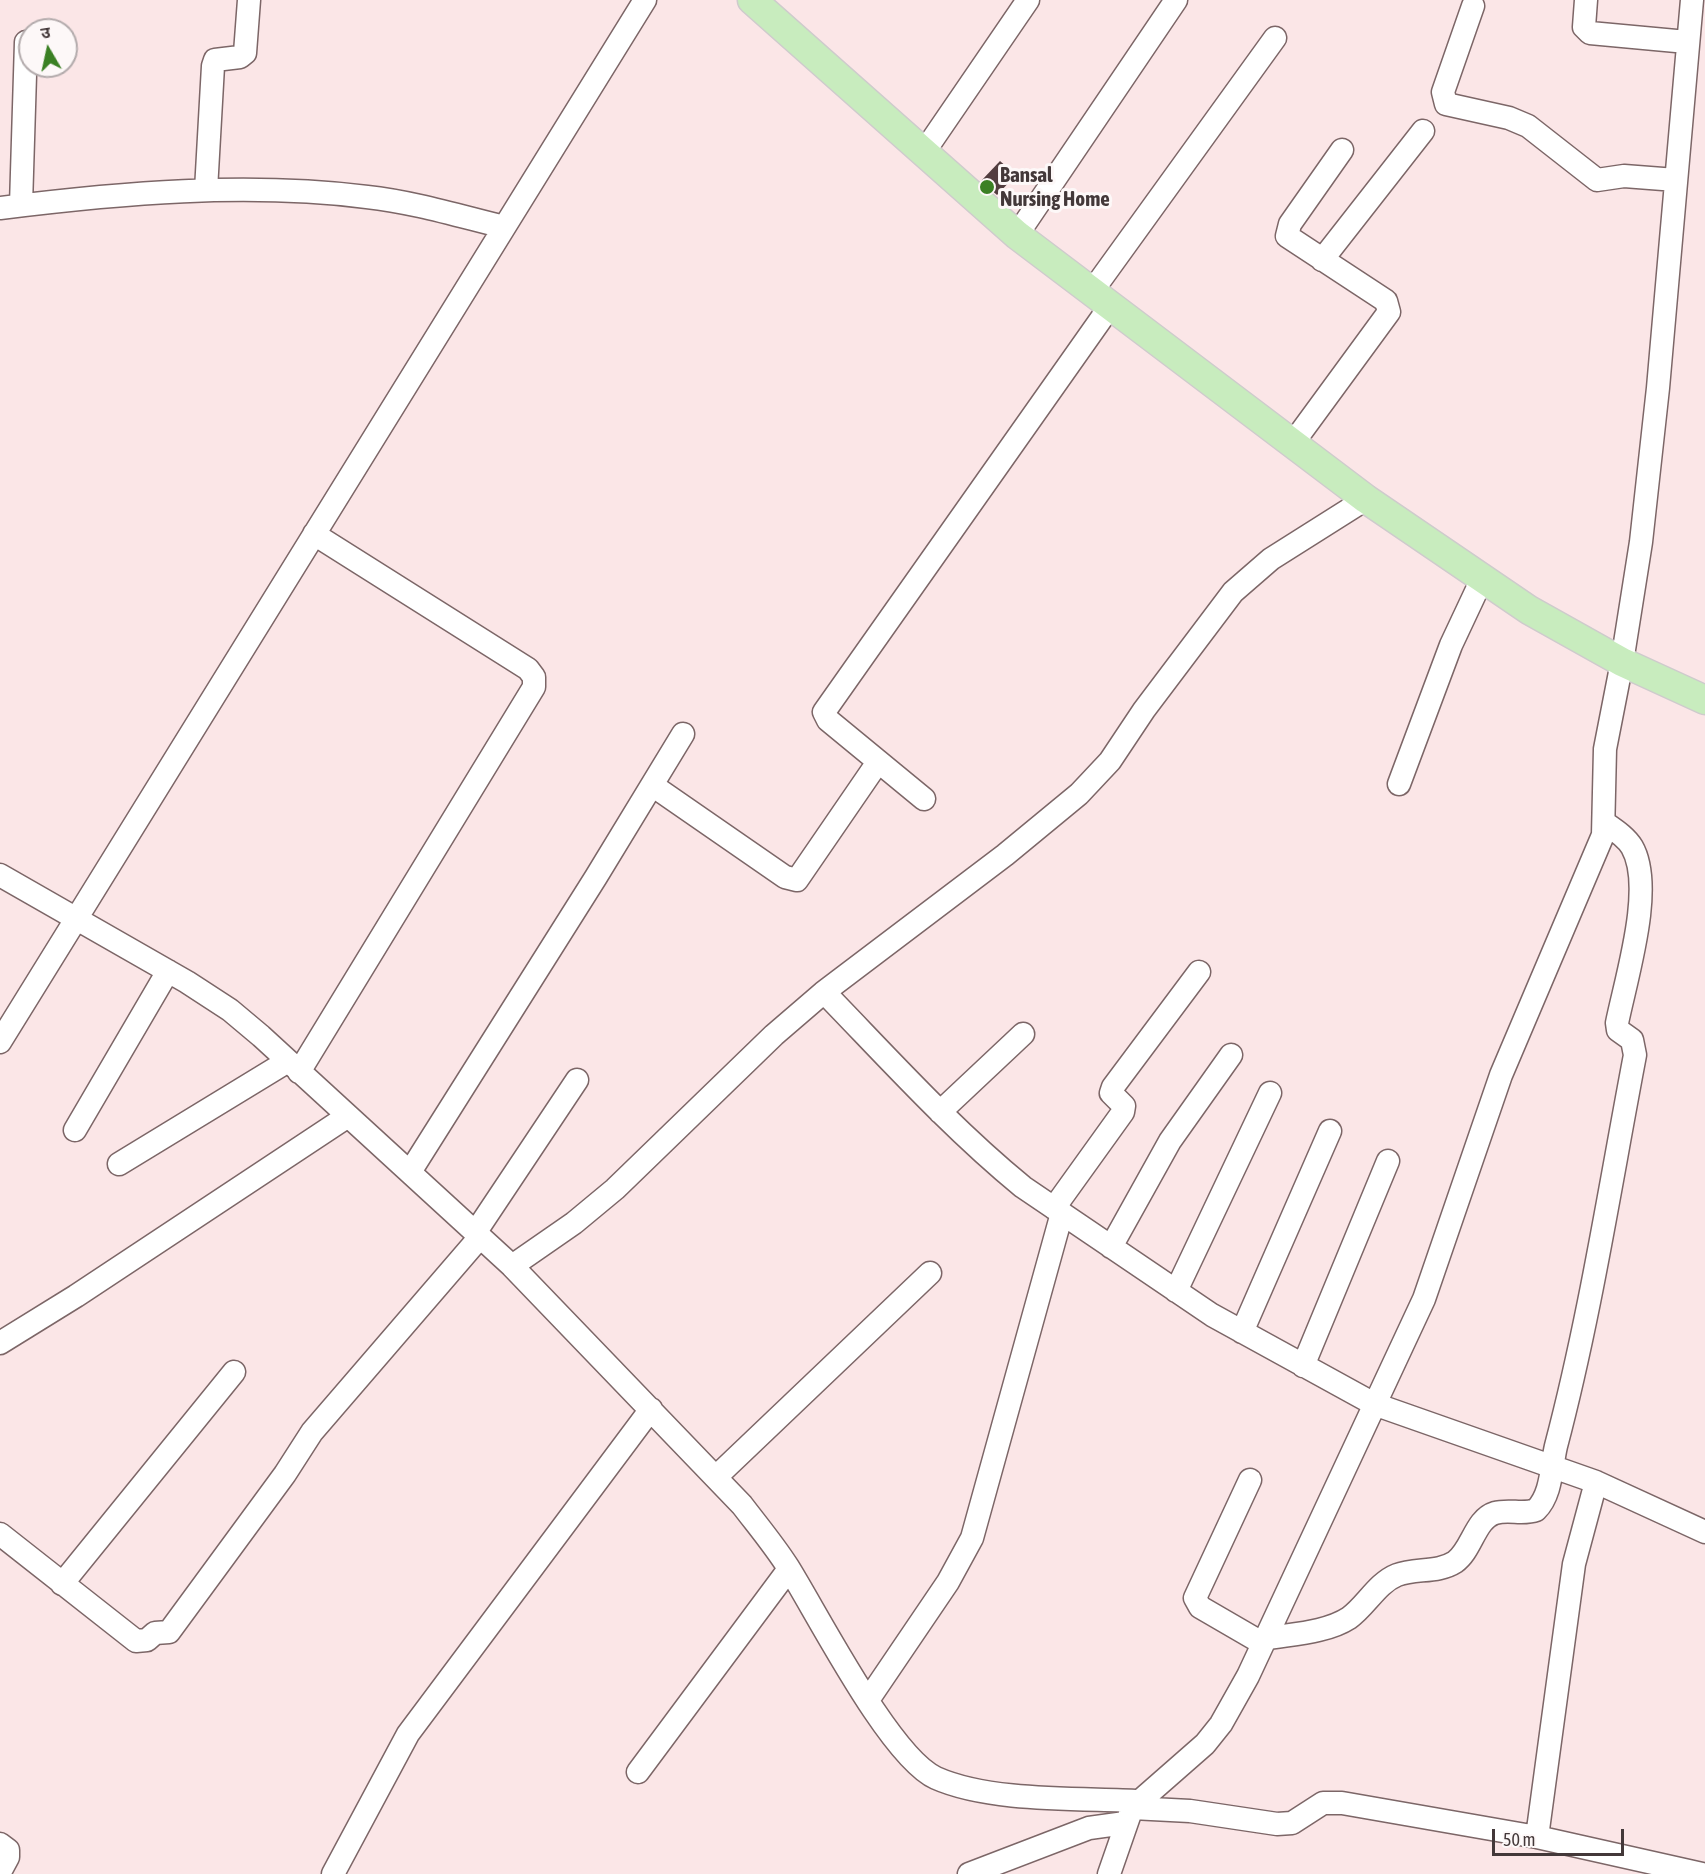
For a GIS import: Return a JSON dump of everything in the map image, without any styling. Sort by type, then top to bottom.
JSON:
[{"type":"main road","points":[[754,0],[1017,235],[1366,499],[1482,579],[1565,632],[1622,662],[1705,700]]},
{"type":"street","points":[[206,190],[213,66],[215,60],[240,57],[245,53],[249,0]]},
{"type":"street","points":[[0,1042],[645,0]]},
{"type":"street","points":[[924,152],[1028,0]]},
{"type":"street","points":[[1017,235],[1176,0]]},
{"type":"street","points":[[1586,0],[1584,27],[1590,33],[1687,42]]},
{"type":"street","points":[[969,1874],[1132,1811],[1205,1744],[1235,1701],[1424,1299],[1501,1075],[1597,850],[1605,823],[1605,749],[1622,662],[1641,542],[1658,388],[1692,0]]},
{"type":"street","points":[[1473,6],[1443,92],[1446,104],[1509,118],[1528,126],[1597,180],[1624,176],[1676,180]]},
{"type":"street","points":[[924,800],[828,720],[824,712],[1275,38]]},
{"type":"street","points":[[22,78],[10,206],[206,190],[301,191],[369,197],[504,226]]},
{"type":"street","points":[[1322,260],[1423,131]]},
{"type":"street","points":[[1293,443],[1389,312],[1386,302],[1290,240],[1286,230],[1342,150]]},
{"type":"street","points":[[512,1266],[574,1223],[615,1189],[774,1035],[824,992],[1005,855],[1079,794],[1110,761],[1144,710],[1233,592],[1271,559],[1366,499]]},
{"type":"street","points":[[119,1164],[293,1066],[534,687],[534,677],[528,669],[314,534]]},
{"type":"street","points":[[1399,784],[1450,645],[1482,579]]},
{"type":"street","points":[[410,1172],[683,734]]},
{"type":"street","points":[[652,784],[785,877],[797,880],[878,762]]},
{"type":"street","points":[[1250,1480],[1195,1598],[1200,1607],[1263,1641],[1337,1624],[1358,1610],[1389,1579],[1398,1575],[1446,1567],[1456,1562],[1468,1548],[1487,1517],[1495,1513],[1529,1513],[1541,1505],[1547,1495],[1551,1465],[1575,1374],[1635,1055],[1632,1040],[1618,1030],[1617,1023],[1640,907],[1641,873],[1631,845],[1605,823]]},
{"type":"street","points":[[0,875],[168,971],[230,1010],[512,1266],[717,1476],[775,1547],[868,1700],[904,1751],[934,1778],[990,1792],[1132,1811],[1190,1811],[1284,1824],[1292,1823],[1323,1803],[1333,1803],[1537,1837],[1702,1874]]},
{"type":"street","points":[[75,1130],[168,971]]},
{"type":"street","points":[[868,1700],[953,1573],[972,1538],[1058,1210],[1123,1112],[1124,1106],[1111,1094],[1113,1087],[1198,972]]},
{"type":"street","points":[[824,992],[940,1112],[998,1166],[1111,1247],[1242,1332],[1374,1404],[1596,1482],[1705,1532]]},
{"type":"street","points":[[940,1112],[1023,1034]]},
{"type":"street","points":[[1111,1247],[1170,1141],[1231,1055]]},
{"type":"street","points":[[0,1534],[136,1641],[143,1642],[155,1633],[171,1630],[312,1432],[477,1235],[577,1080]]},
{"type":"street","points":[[1176,1291],[1270,1093]]},
{"type":"street","points":[[0,1343],[76,1296],[348,1116]]},
{"type":"street","points":[[1242,1332],[1330,1131]]},
{"type":"street","points":[[1303,1366],[1388,1161]]},
{"type":"street","points":[[717,1476],[930,1273]]},
{"type":"street","points":[[62,1584],[234,1372]]},
{"type":"street","points":[[333,1874],[408,1734],[651,1409]]},
{"type":"street","points":[[1537,1837],[1574,1564],[1596,1482]]},
{"type":"street","points":[[638,1772],[789,1569]]},
{"type":"street","points":[[1108,1874],[1132,1811]]},
{"type":"street","points":[[0,1844],[8,1850],[8,1857],[0,1872]]},
{"type":"building","points":[[1000,161],[1016,175],[997,195],[981,181]]},
{"type":"place","name":"Bansal Nursing Home","points":[[987,187]]}]
